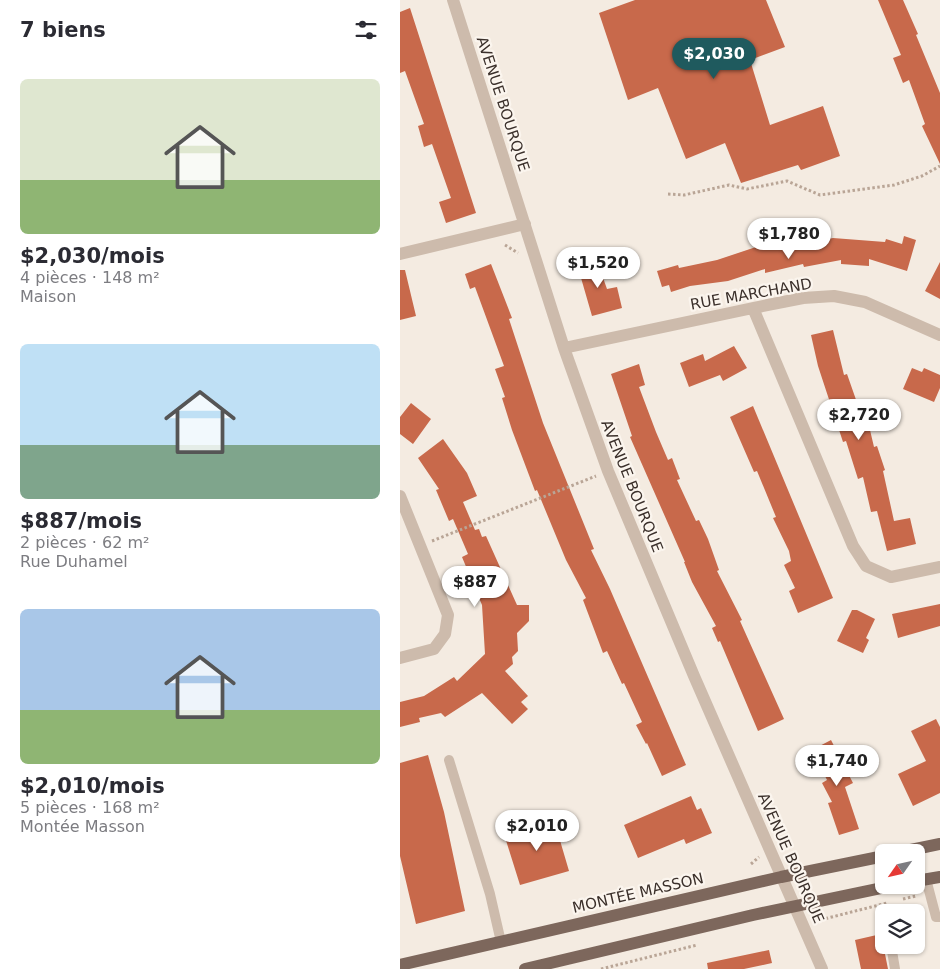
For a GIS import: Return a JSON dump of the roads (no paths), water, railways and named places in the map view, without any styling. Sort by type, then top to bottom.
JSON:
[{"type":"main road","points":[[925,847],[940,844]]},
{"type":"main road","name":"MONTÉE MASSON","points":[[400,965],[781,877],[875,858]]},
{"type":"main road","points":[[925,879],[940,877]]},
{"type":"main road","points":[[525,969],[550,966],[794,906],[875,889]]},
{"type":"street","name":"AVENUE BOURQUE","points":[[453,0],[564,348],[608,471],[822,969]]},
{"type":"street","points":[[400,254],[525,224]]},
{"type":"street","name":"RUE MARCHAND","points":[[564,348],[803,298],[834,296],[865,302],[940,335]]},
{"type":"street","points":[[753,308],[853,546],[866,566],[891,578],[940,567]]},
{"type":"street","points":[[400,496],[422,546],[448,615],[445,634],[434,649],[400,658]]},
{"type":"lane","points":[[449,760],[490,894],[501,942]]},
{"type":"lane","points":[[925,890],[936,917],[940,917]]},
{"type":"lane","points":[[892,954],[895,969]]}]
